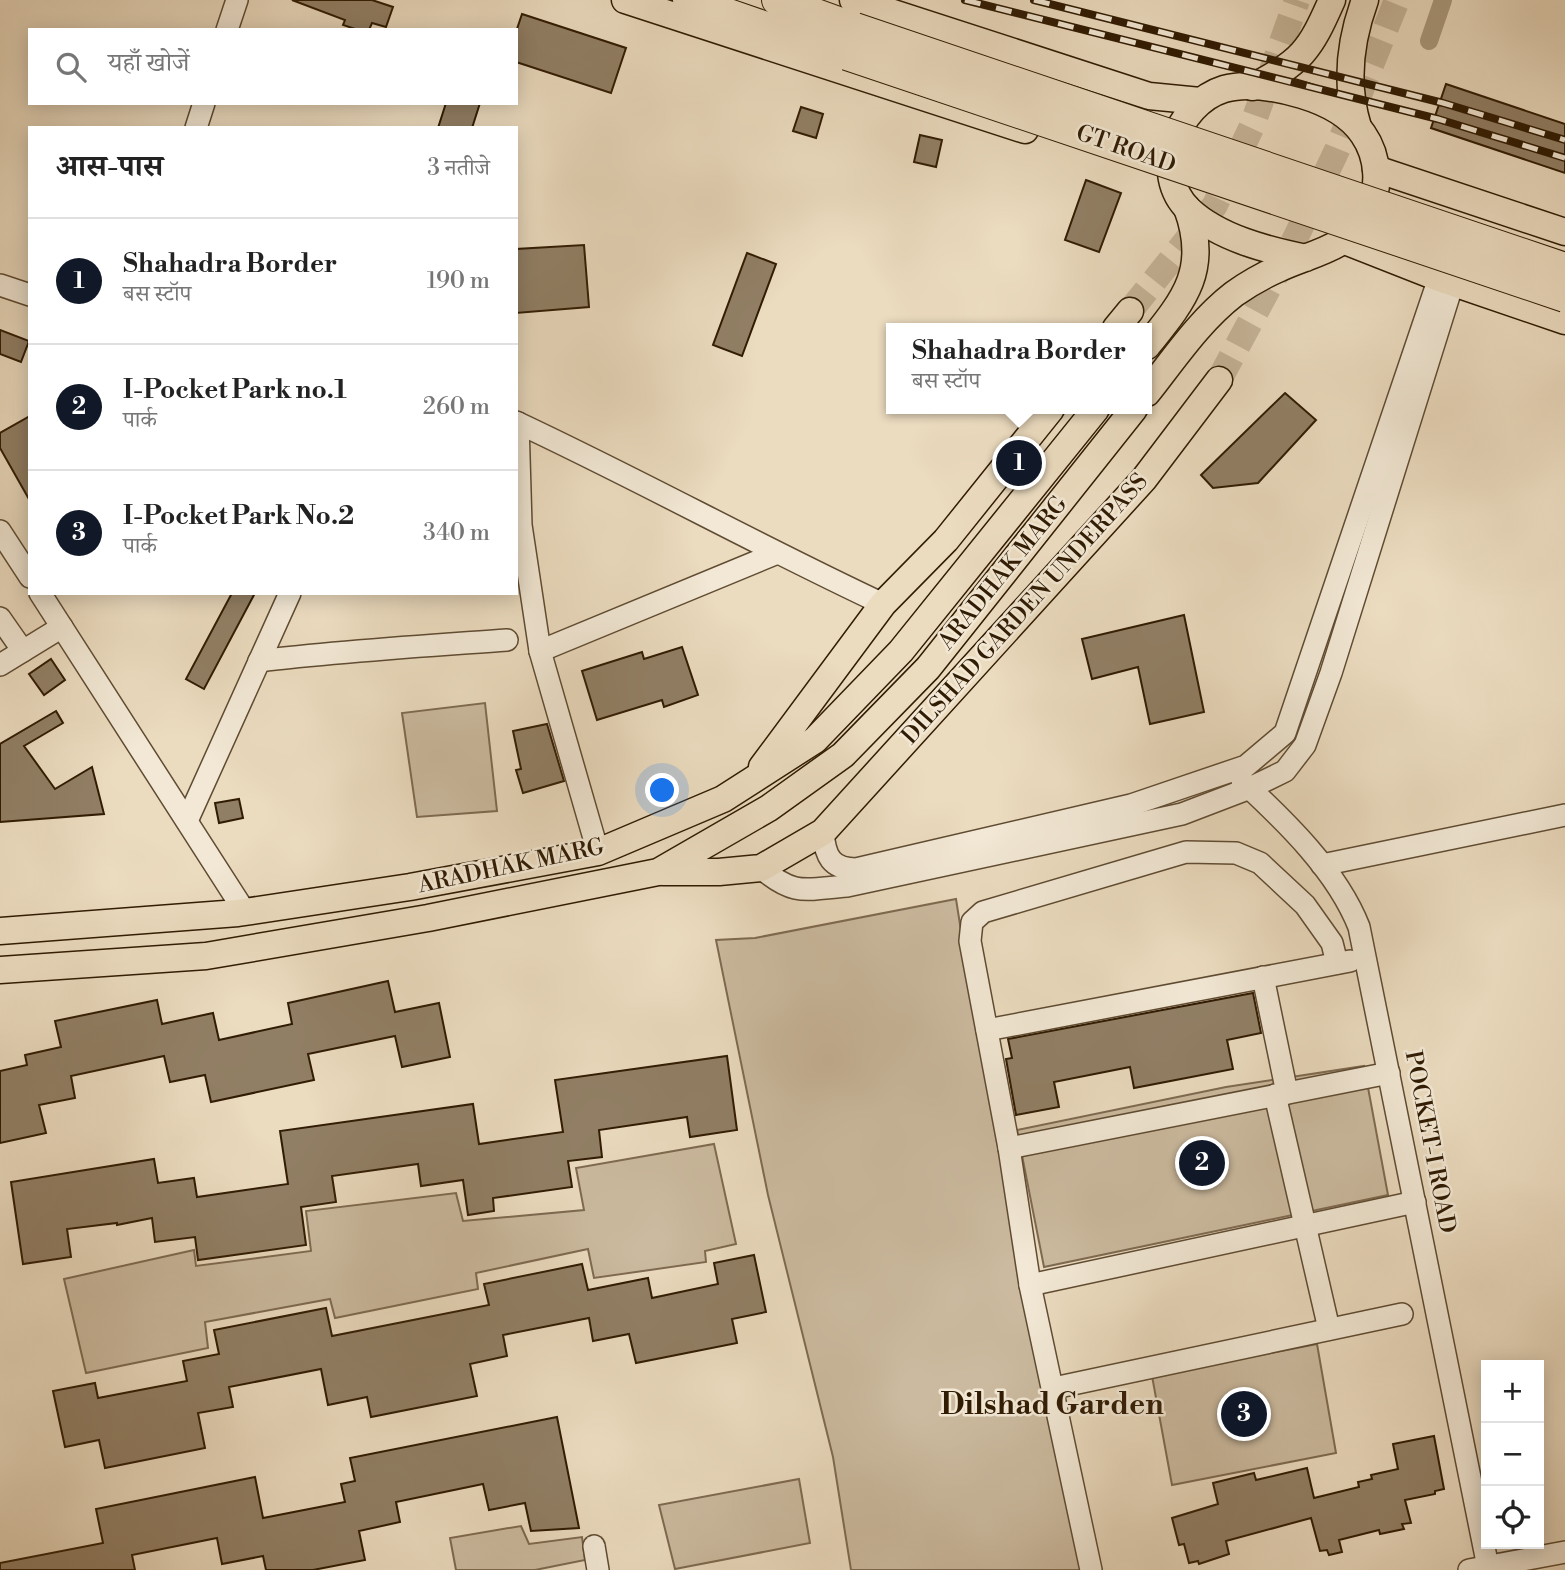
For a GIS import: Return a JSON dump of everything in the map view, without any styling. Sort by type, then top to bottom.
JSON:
[{"type":"highway","name":"GT ROAD","points":[[688,0],[723,12],[852,28],[1565,268]]},
{"type":"highway","name":"GT ROAD","points":[[778,0],[1565,298]]},
{"type":"main road","name":"GT ROAD","points":[[625,0],[1174,178]]},
{"type":"main road","points":[[1252,87],[1289,69],[1315,38],[1332,0]]},
{"type":"main road","points":[[1152,387],[1195,333],[1234,295],[1268,273],[1345,240],[1367,214],[1375,192],[1376,169],[1370,146],[1358,127],[1350,100],[1350,73],[1363,6]]},
{"type":"main road","name":"GT ROAD","points":[[852,28],[1149,96],[1200,101]]},
{"type":"main road","points":[[1152,340],[1184,298],[1195,269],[1196,238],[1171,164],[1175,136],[1190,111],[1200,101],[1225,89],[1252,87],[1306,96],[1339,111],[1358,127]]},
{"type":"main road","points":[[1376,169],[1565,232]]},
{"type":"main road","points":[[1187,208],[1231,235],[1306,258]]},
{"type":"main road","points":[[1345,240],[1446,281],[1565,321]]},
{"type":"main road","name":"DILSHAD GARDEN UNDERPASS","points":[[823,832],[1144,479],[1219,380]]},
{"type":"main road","points":[[750,782],[883,604],[946,540],[1047,414]]},
{"type":"main road","name":"ARADHAK MARG","points":[[0,931],[245,912],[410,887],[597,852],[723,799],[815,740],[901,651],[1092,414]]},
{"type":"main road","name":"ARADHAK MARG","points":[[658,872],[769,808],[843,755],[928,667],[1131,414]]},
{"type":"main road","name":"ARADHAK MARG","points":[[0,970],[206,956],[428,918],[658,872],[719,872],[761,868],[823,832]]},
{"type":"main road","points":[[249,949],[235,942],[232,937],[235,930],[277,921],[297,904]]},
{"type":"street","points":[[228,28],[237,0]]},
{"type":"street","points":[[197,126],[203,105]]},
{"type":"street","points":[[1095,822],[1131,805],[1246,766],[1266,752],[1285,733],[1446,281]]},
{"type":"street","points":[[761,868],[785,887],[797,890],[1095,822],[1182,814],[1250,788],[1285,771],[1305,745],[1331,673],[1446,281]]},
{"type":"street","points":[[0,285],[28,294]]},
{"type":"street","points":[[518,423],[618,471],[775,554],[883,604]]},
{"type":"street","points":[[518,448],[521,525],[540,651],[597,852]]},
{"type":"street","points":[[0,531],[28,574]]},
{"type":"street","points":[[540,651],[775,554]]},
{"type":"street","points":[[41,595],[245,912]]},
{"type":"street","points":[[187,821],[289,595]]},
{"type":"street","points":[[0,618],[23,651]]},
{"type":"street","points":[[0,665],[62,627]]},
{"type":"street","points":[[259,661],[366,648],[386,649],[507,639]]},
{"type":"street","name":"POCKET-I ROAD","points":[[1232,771],[1322,865],[1349,903],[1366,958],[1415,1202],[1479,1569]]},
{"type":"street","points":[[1322,865],[1565,815]]},
{"type":"street","points":[[823,832],[829,860],[847,878]]},
{"type":"street","points":[[1091,1570],[1030,1285],[1009,1148],[969,930],[972,922],[983,912],[1186,852],[1236,853],[1260,863],[1305,905],[1332,943],[1337,963]]},
{"type":"street","points":[[987,1030],[1366,958]]},
{"type":"street","points":[[1263,978],[1306,1228],[1329,1329]]},
{"type":"street","points":[[1009,1148],[1389,1073]]},
{"type":"street","points":[[1030,1285],[1306,1228],[1415,1202]]},
{"type":"street","points":[[1054,1388],[1402,1314]]},
{"type":"street","points":[[594,1546],[598,1570]]},
{"type":"street","points":[[1479,1569],[1565,1552]]},
{"type":"shaded area","points":[[485,703],[497,811],[417,817],[402,713]]},
{"type":"shaded area","points":[[956,899],[999,1151],[1082,1570],[851,1570],[833,1457],[768,1195],[716,940],[755,938]]},
{"type":"shaded area","points":[[1364,1066],[1388,1195],[1044,1267],[1017,1130],[1226,1087]]},
{"type":"shaded area","points":[[714,1144],[736,1244],[705,1251],[706,1262],[594,1278],[588,1249],[476,1273],[478,1289],[335,1318],[330,1299],[205,1322],[208,1348],[86,1373],[64,1279],[194,1250],[196,1266],[311,1251],[306,1211],[456,1193],[463,1221],[584,1210],[576,1168]]},
{"type":"shaded area","points":[[1317,1344],[1336,1453],[1172,1485],[1152,1376]]},
{"type":"shaded area","points":[[799,1479],[810,1543],[675,1569],[659,1505]]},
{"type":"shaded area","points":[[521,1526],[529,1544],[582,1537],[585,1560],[535,1570],[456,1570],[450,1538]]},
{"type":"building","points":[[292,0],[372,0],[393,7],[386,27],[372,23],[370,28],[352,28],[343,25],[345,20]]},
{"type":"building","points":[[522,14],[626,48],[611,93],[518,63],[517,28]]},
{"type":"building","points":[[1446,84],[1565,124],[1565,173],[1431,128]]},
{"type":"building","points":[[445,105],[479,105],[473,126],[439,126]]},
{"type":"building","points":[[801,107],[823,114],[816,138],[793,131]]},
{"type":"building","points":[[920,135],[942,140],[936,167],[914,162]]},
{"type":"building","points":[[1086,180],[1121,193],[1099,252],[1065,240]]},
{"type":"building","points":[[584,245],[589,307],[518,313],[518,249]]},
{"type":"building","points":[[747,253],[776,264],[742,356],[713,345]]},
{"type":"building","points":[[0,330],[28,341],[21,362],[0,354]]},
{"type":"building","points":[[1285,393],[1316,420],[1258,483],[1213,488],[1201,475]]},
{"type":"building","points":[[28,417],[28,497],[0,448],[0,433]]},
{"type":"building","points":[[231,595],[254,595],[204,689],[186,679]]},
{"type":"building","points":[[1184,615],[1204,712],[1150,724],[1138,667],[1092,679],[1082,639]]},
{"type":"building","points":[[682,647],[698,695],[664,707],[662,700],[597,720],[582,671],[642,652],[644,659]]},
{"type":"building","points":[[51,659],[65,680],[44,695],[29,674]]},
{"type":"building","points":[[56,711],[63,723],[24,746],[55,789],[92,767],[104,814],[0,822],[0,744]]},
{"type":"building","points":[[547,724],[564,781],[523,793],[516,770],[521,769],[513,731]]},
{"type":"building","points":[[239,799],[243,818],[219,823],[215,803]]},
{"type":"building","points":[[388,981],[395,1012],[439,1003],[450,1057],[402,1067],[395,1036],[308,1054],[314,1080],[211,1102],[205,1075],[170,1082],[164,1056],[71,1076],[75,1098],[39,1105],[46,1133],[0,1143],[0,1071],[27,1065],[25,1055],[61,1047],[55,1021],[157,1000],[162,1024],[213,1013],[219,1040],[292,1024],[288,1003]]},
{"type":"building","points":[[1253,993],[1261,1033],[1227,1040],[1233,1069],[1134,1088],[1130,1067],[1054,1082],[1059,1107],[1016,1115],[1006,1059],[1012,1058],[1008,1039]]},
{"type":"building","points":[[727,1056],[737,1130],[690,1137],[687,1117],[599,1130],[602,1157],[568,1161],[572,1187],[493,1198],[494,1211],[468,1215],[463,1180],[421,1186],[418,1164],[332,1176],[336,1202],[301,1207],[306,1245],[198,1260],[195,1237],[155,1242],[152,1218],[117,1225],[67,1229],[71,1257],[23,1264],[11,1182],[154,1159],[158,1183],[194,1178],[197,1197],[288,1184],[280,1131],[473,1104],[479,1144],[563,1132],[555,1080]]},
{"type":"building","points":[[754,1255],[766,1312],[732,1319],[737,1343],[636,1363],[629,1334],[593,1341],[589,1318],[503,1335],[507,1356],[470,1364],[477,1396],[371,1417],[367,1397],[328,1405],[321,1369],[229,1387],[233,1407],[198,1413],[205,1448],[105,1468],[99,1440],[65,1447],[53,1391],[95,1383],[98,1398],[187,1381],[183,1361],[219,1354],[214,1330],[326,1308],[332,1336],[489,1305],[484,1284],[582,1264],[588,1290],[648,1278],[652,1298],[718,1284],[714,1263]]},
{"type":"building","points":[[557,1417],[579,1528],[531,1531],[525,1503],[489,1510],[483,1484],[396,1502],[400,1522],[359,1531],[365,1560],[313,1570],[266,1570],[263,1556],[222,1564],[217,1538],[132,1555],[135,1570],[0,1570],[0,1563],[103,1543],[96,1509],[255,1477],[263,1518],[345,1502],[341,1484],[355,1481],[350,1458]]},
{"type":"building","points":[[1434,1436],[1444,1489],[1435,1491],[1435,1494],[1405,1500],[1411,1523],[1402,1524],[1404,1529],[1380,1534],[1379,1530],[1339,1540],[1342,1552],[1329,1555],[1327,1550],[1320,1551],[1311,1518],[1226,1541],[1229,1554],[1199,1564],[1198,1561],[1189,1563],[1184,1544],[1179,1545],[1172,1518],[1218,1504],[1213,1483],[1254,1473],[1256,1480],[1307,1468],[1314,1498],[1359,1487],[1358,1482],[1372,1479],[1371,1475],[1398,1469],[1393,1444]]},
{"type":"waterway","points":[[1429,41],[1443,0]]},
{"type":"tunnel","points":[[1130,311],[1215,205],[1252,126],[1297,0]]},
{"type":"tunnel","points":[[1219,380],[1296,237],[1337,150],[1397,0]]},
{"type":"railway","points":[[965,0],[1438,119],[1565,158]]},
{"type":"railway","points":[[1034,0],[1443,103],[1565,140]]},
{"type":"place","name":"Shahadra Border","points":[[1019,463]]},
{"type":"place","name":"I-Pocket Park no.1","points":[[1202,1163]]},
{"type":"place","name":"I-Pocket Park No.2","points":[[1244,1414]]},
{"type":"district","name":"Dilshad Garden","points":[[1052,1405]]}]
